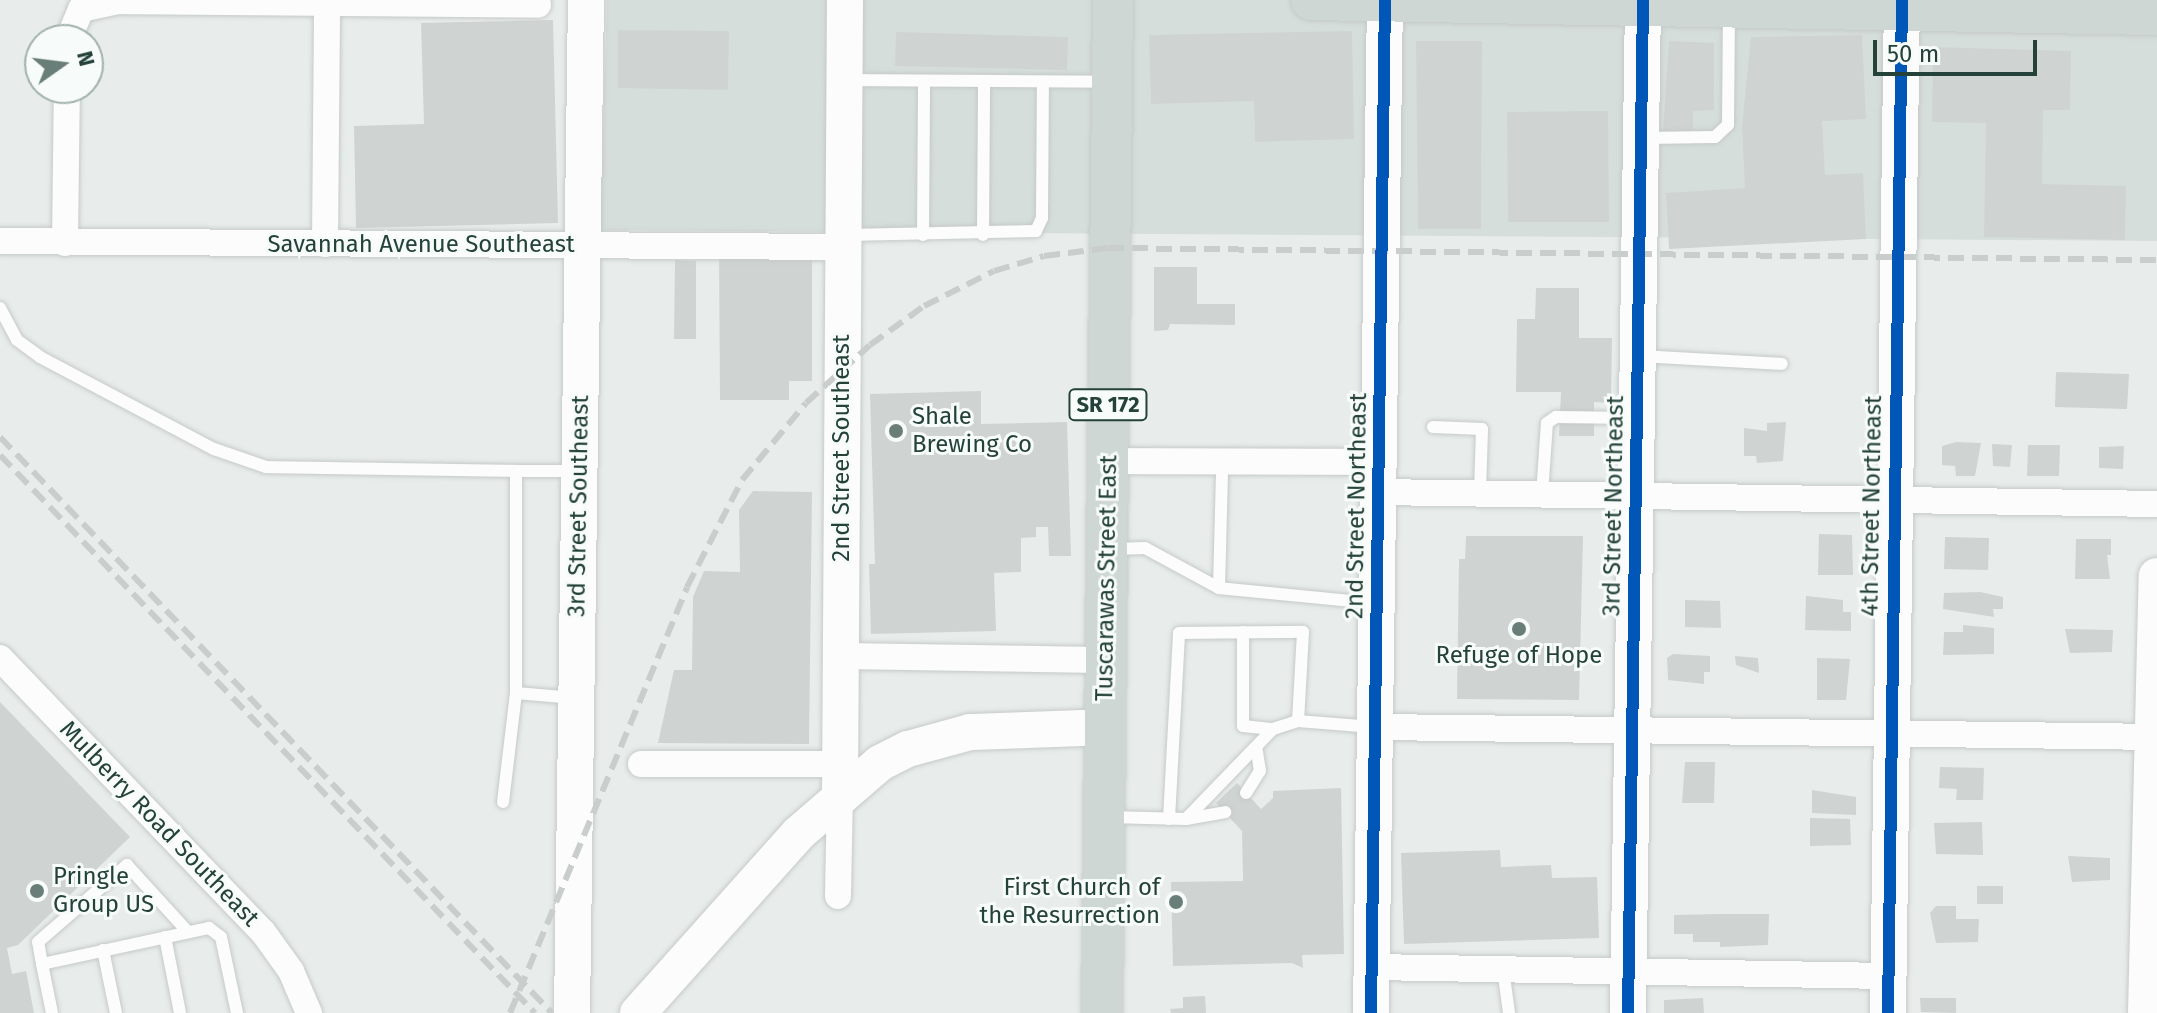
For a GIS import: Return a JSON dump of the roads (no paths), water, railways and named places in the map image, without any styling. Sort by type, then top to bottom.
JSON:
[{"type":"main road","name":"Tuscarawas Street East","points":[[1102,1013],[1105,660],[1110,549],[1108,461],[1113,0]]},
{"type":"main road","points":[[1311,0],[1643,3],[1729,8],[1902,6],[2157,15]]},
{"type":"street","points":[[74,24],[78,11],[133,0],[538,5]]},
{"type":"street","name":"3rd Street Southeast","points":[[572,1013],[586,0]]},
{"type":"street","name":"2nd Street Southeast","points":[[838,896],[845,0]]},
{"type":"street","points":[[325,244],[327,1]]},
{"type":"street","name":"2nd Street Northeast","points":[[1371,1013],[1385,1]]},
{"type":"street","name":"3rd Street Northeast","points":[[1628,1013],[1643,3]]},
{"type":"street","name":"4th Street Northeast","points":[[1888,1013],[1902,6]]},
{"type":"street","points":[[65,243],[67,104]]},
{"type":"street","name":"Savannah Avenue Southeast","points":[[0,241],[582,246],[843,241]]},
{"type":"street","points":[[1108,461],[1378,477],[1480,493],[2157,504]]},
{"type":"street","points":[[2146,1013],[2157,576]]},
{"type":"street","points":[[840,656],[1105,660]]},
{"type":"street","name":"Mulberry Road Southeast","points":[[0,658],[263,932],[307,1006]]},
{"type":"street","points":[[641,764],[840,778],[939,739],[1002,728],[1105,727]]},
{"type":"street","points":[[1377,727],[1633,734],[2155,737]]},
{"type":"street","points":[[638,1013],[840,778]]},
{"type":"street","points":[[1372,967],[1888,976]]},
{"type":"lane","points":[[1642,138],[1715,137],[1728,125],[1729,8]]},
{"type":"lane","points":[[844,80],[1112,82]]},
{"type":"lane","points":[[923,235],[924,81]]},
{"type":"lane","points":[[983,235],[984,81]]},
{"type":"lane","points":[[843,241],[923,235],[1026,234],[1040,225],[1043,82]]},
{"type":"lane","points":[[0,308],[17,340],[40,357],[214,449],[266,467],[579,471]]},
{"type":"lane","points":[[1638,356],[1782,364]]},
{"type":"lane","points":[[1542,494],[1547,423],[1556,417],[1637,418]]},
{"type":"lane","points":[[1433,427],[1482,429],[1480,493]]},
{"type":"lane","points":[[503,802],[516,693],[516,471]]},
{"type":"lane","points":[[1219,588],[1222,473]]},
{"type":"lane","points":[[1110,549],[1145,548],[1219,588],[1378,604]]},
{"type":"lane","points":[[1243,632],[1243,726],[1273,729],[1298,721],[1377,727]]},
{"type":"lane","points":[[1169,819],[1179,633],[1303,632],[1298,721]]},
{"type":"lane","points":[[516,693],[577,698]]},
{"type":"lane","points":[[1186,819],[1273,729]]},
{"type":"lane","points":[[1246,793],[1260,771],[1256,747]]},
{"type":"lane","points":[[1104,817],[1186,819],[1225,812]]},
{"type":"lane","points":[[52,1013],[38,942],[127,865],[188,932]]},
{"type":"lane","points":[[42,964],[209,928],[221,937],[237,1013]]},
{"type":"lane","points":[[165,937],[180,1013]]},
{"type":"lane","points":[[103,950],[116,1013]]},
{"type":"lane","points":[[1503,969],[1509,1013]]},
{"type":"railway","points":[[510,1013],[687,587],[742,480],[806,403],[870,345],[924,306],[994,271],[1044,256],[1108,248],[2157,260]]},
{"type":"railway","points":[[0,437],[552,1013]]},
{"type":"railway","points":[[0,455],[535,1013]]},
{"type":"place","name":"Shale Brewing Co","points":[[896,431]]},
{"type":"place","name":"Refuge of Hope","points":[[1519,629]]},
{"type":"place","name":"Pringle Group US","points":[[37,891]]},
{"type":"place","name":"First Church of the Resurrection","points":[[1176,902]]}]
